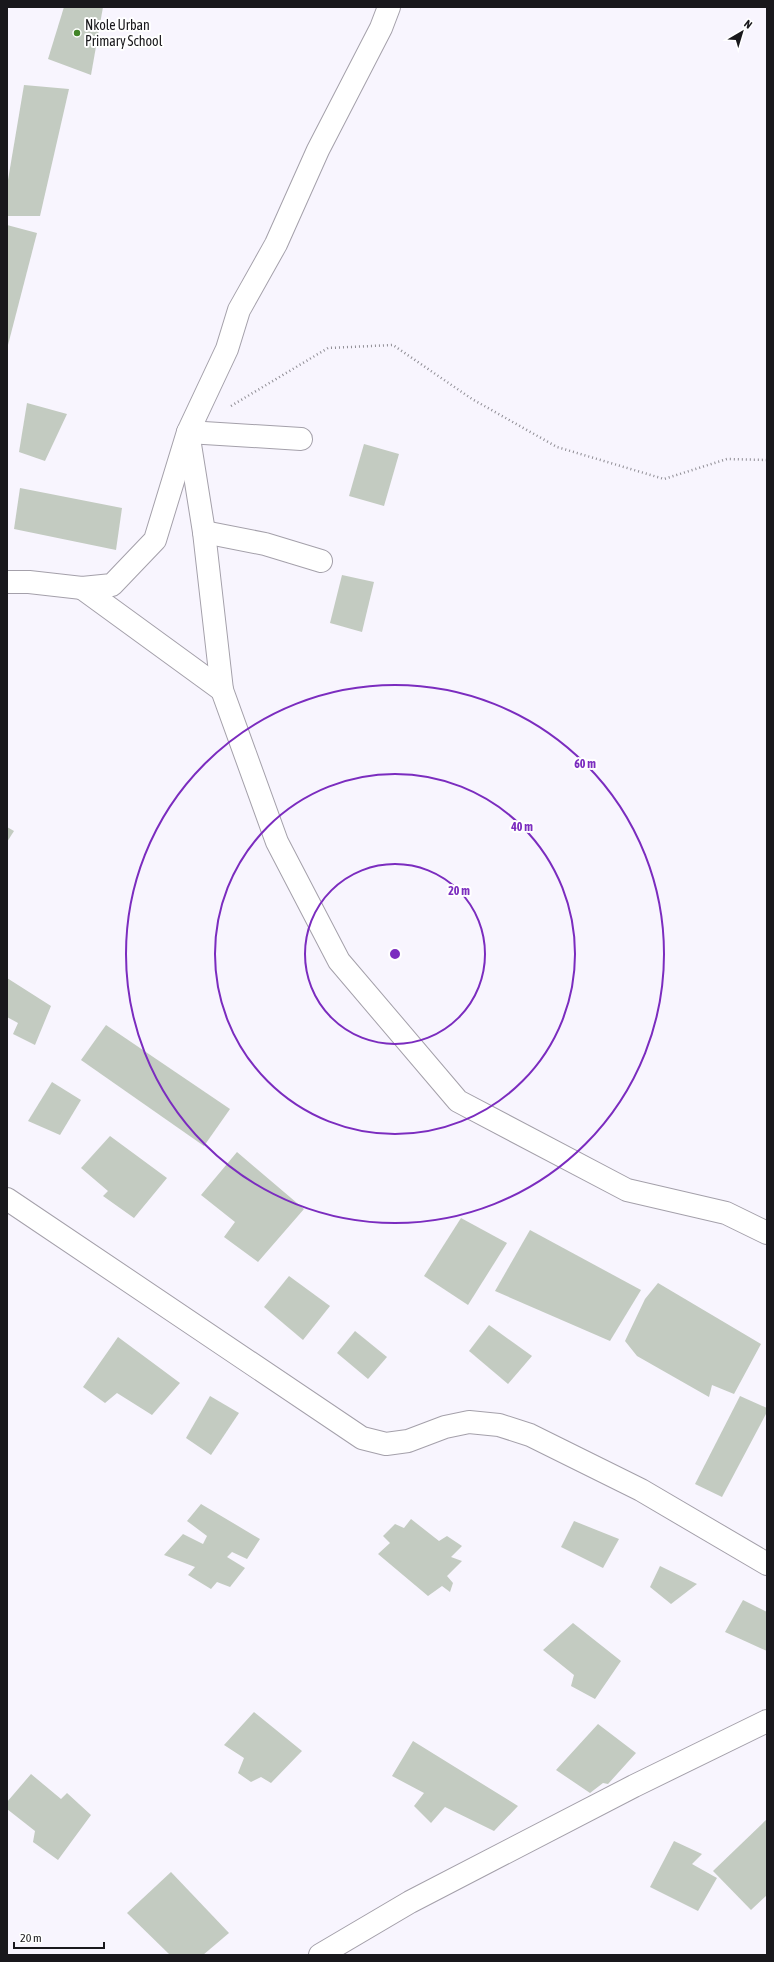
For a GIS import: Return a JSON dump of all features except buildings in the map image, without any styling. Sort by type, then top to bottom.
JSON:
[{"type":"street","points":[[7,582],[29,582],[82,588],[112,585],[155,540],[188,432],[227,349],[239,310],[276,244],[318,150],[380,28],[389,7]]},
{"type":"street","points":[[188,432],[300,439]]},
{"type":"street","points":[[188,432],[204,532],[222,690],[277,842],[339,960],[458,1101],[627,1190],[726,1213],[767,1233]]},
{"type":"street","points":[[204,532],[265,544],[321,561]]},
{"type":"street","points":[[82,588],[222,690]]},
{"type":"street","points":[[7,1199],[362,1438],[386,1444],[408,1441],[445,1427],[469,1422],[498,1426],[524,1433],[641,1490],[767,1564]]},
{"type":"street","points":[[320,1955],[410,1902],[634,1786],[767,1720]]},
{"type":"path","points":[[228,408],[328,348],[393,345],[472,399],[557,447],[664,479],[727,458],[767,460]]},
{"type":"place","name":"Nkole Urban Primary School","points":[[77,33]]}]
